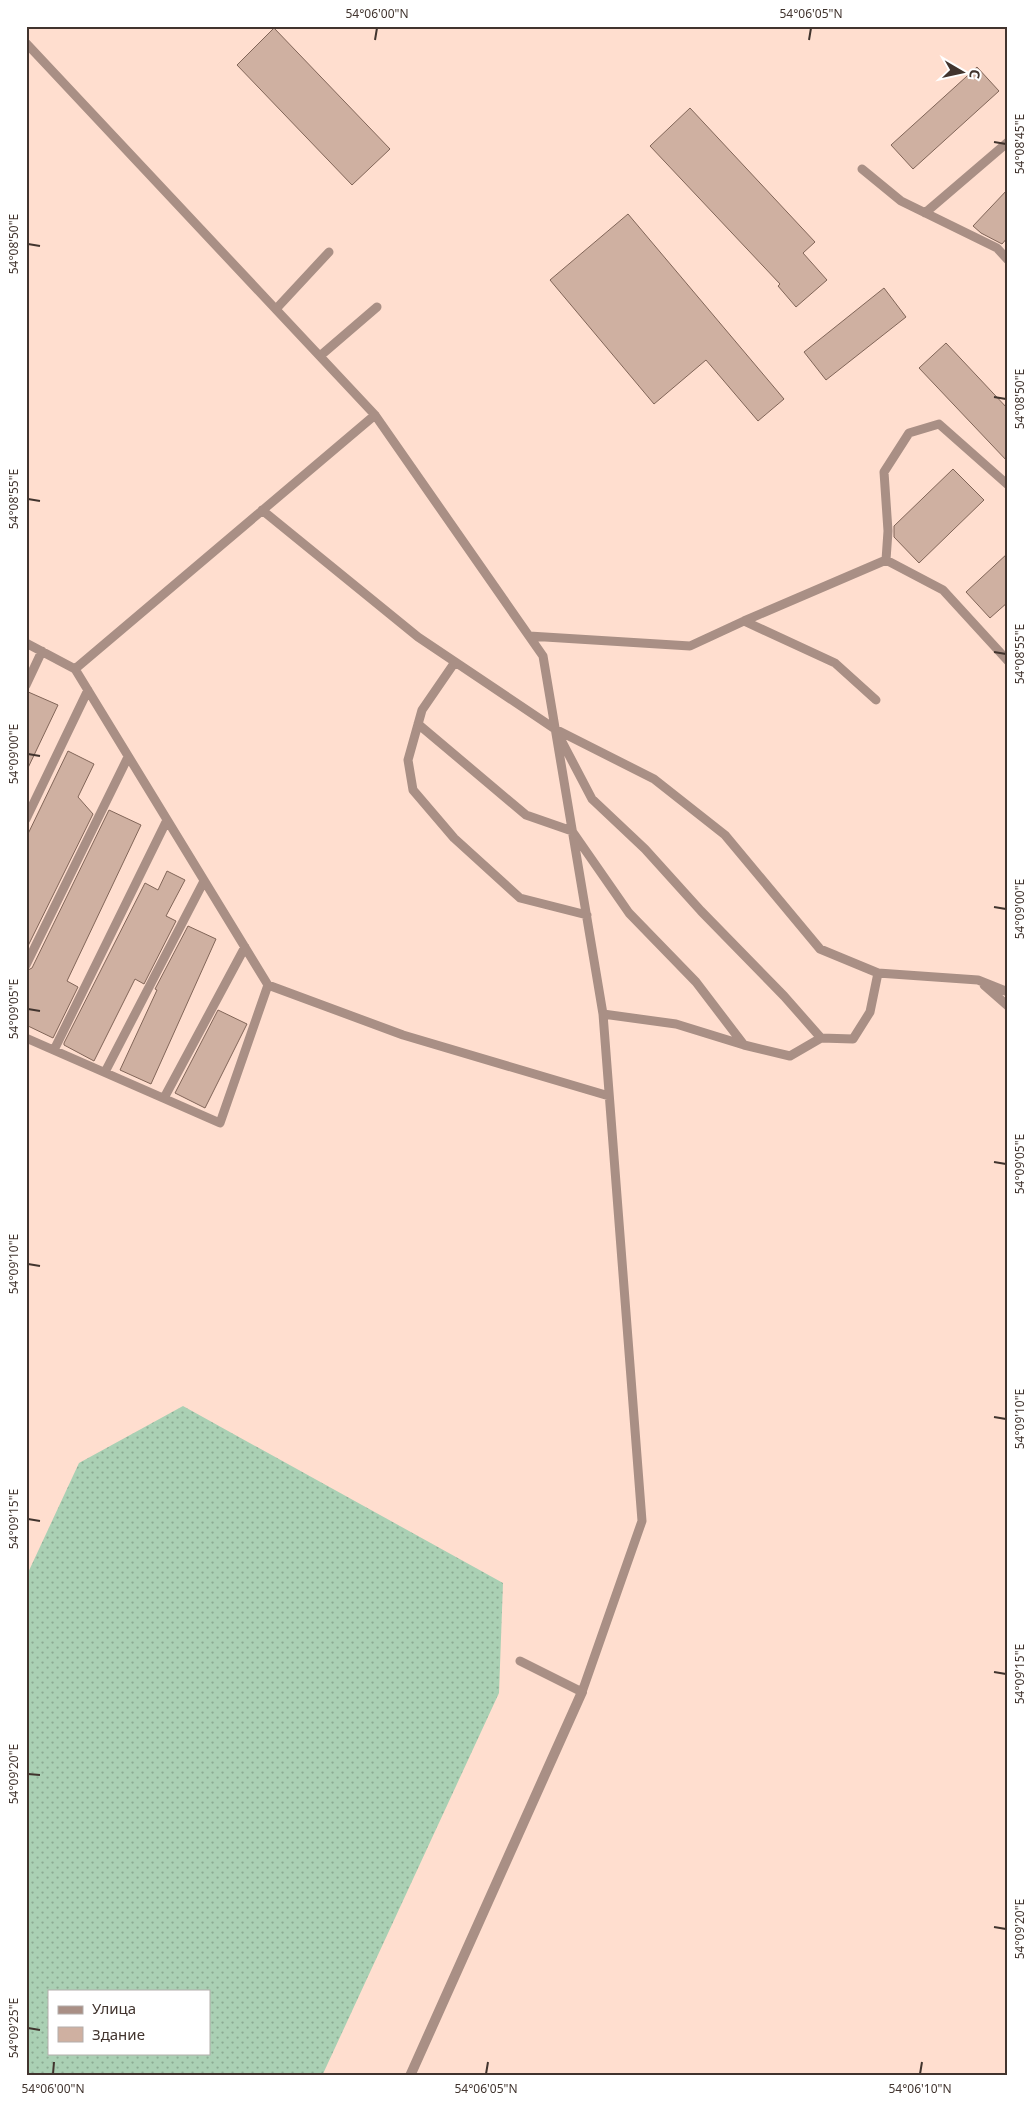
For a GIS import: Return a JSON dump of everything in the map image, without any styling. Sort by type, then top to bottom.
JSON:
[{"type":"street","points":[[410,2076],[582,1692]]},
{"type":"lane","points":[[26,43],[375,415],[543,656],[603,1014],[642,1521],[582,1692],[520,1661]]},
{"type":"lane","points":[[925,213],[1008,142]]},
{"type":"lane","points":[[862,169],[901,201],[997,248],[1008,260]]},
{"type":"lane","points":[[276,309],[329,252]]},
{"type":"lane","points":[[320,356],[377,307]]},
{"type":"lane","points":[[75,669],[375,415]]},
{"type":"lane","points":[[886,560],[888,531],[884,472],[909,433],[939,424],[1008,485]]},
{"type":"lane","points":[[262,510],[418,637],[555,729],[654,779],[725,835],[820,949],[878,973],[978,980],[1008,992]]},
{"type":"lane","points":[[529,636],[690,646],[744,620],[886,560]]},
{"type":"lane","points":[[886,560],[943,590],[1008,661]]},
{"type":"lane","points":[[744,620],[835,663],[876,700]]},
{"type":"lane","points":[[26,643],[75,669],[268,985],[403,1035],[609,1096]]},
{"type":"lane","points":[[26,685],[42,651]]},
{"type":"lane","points":[[455,662],[422,710],[408,760],[413,790],[454,838],[520,898],[586,915]]},
{"type":"lane","points":[[26,820],[88,690]]},
{"type":"lane","points":[[418,724],[526,815],[572,831],[629,913],[696,982],[744,1045]]},
{"type":"lane","points":[[555,729],[592,799],[645,849],[784,996],[821,1038]]},
{"type":"lane","points":[[26,965],[128,757]]},
{"type":"lane","points":[[54,1050],[167,820]]},
{"type":"lane","points":[[105,1072],[204,881]]},
{"type":"lane","points":[[164,1098],[244,947]]},
{"type":"lane","points":[[603,1014],[676,1024],[744,1045],[790,1056],[821,1038],[853,1039],[870,1012],[878,973]]},
{"type":"lane","points":[[978,980],[1008,1006]]},
{"type":"lane","points":[[26,1038],[220,1122],[268,985]]},
{"type":"green space","points":[[183,1406],[503,1583],[499,1693],[322,2076],[26,2076],[26,1577],[79,1463]]},
{"type":"building","points":[[274,28],[390,149],[352,185],[237,65]]},
{"type":"building","points":[[977,67],[999,91],[913,169],[891,145]]},
{"type":"building","points":[[690,108],[815,242],[803,253],[827,280],[796,307],[778,286],[780,284],[650,146]]},
{"type":"building","points":[[1008,189],[1008,237],[1002,244],[981,233],[973,226]]},
{"type":"building","points":[[628,214],[784,399],[758,421],[706,360],[654,404],[550,280]]},
{"type":"building","points":[[884,288],[906,317],[826,380],[804,352]]},
{"type":"building","points":[[946,343],[1008,409],[1008,462],[919,368]]},
{"type":"building","points":[[953,469],[984,500],[919,563],[894,537],[894,526]]},
{"type":"building","points":[[1008,553],[1008,602],[990,618],[966,592]]},
{"type":"building","points":[[26,691],[58,705],[26,772]]},
{"type":"building","points":[[68,751],[94,764],[78,797],[93,814],[26,950],[26,838]]},
{"type":"building","points":[[109,810],[141,825],[67,981],[78,987],[53,1038],[26,1025],[26,971],[32,968]]},
{"type":"building","points":[[167,871],[185,880],[166,916],[176,921],[144,984],[135,979],[94,1061],[64,1045],[64,1043],[145,883],[158,890]]},
{"type":"building","points":[[188,926],[216,939],[151,1084],[120,1070],[157,990],[155,989]]},
{"type":"building","points":[[218,1010],[247,1024],[205,1108],[175,1093]]}]
